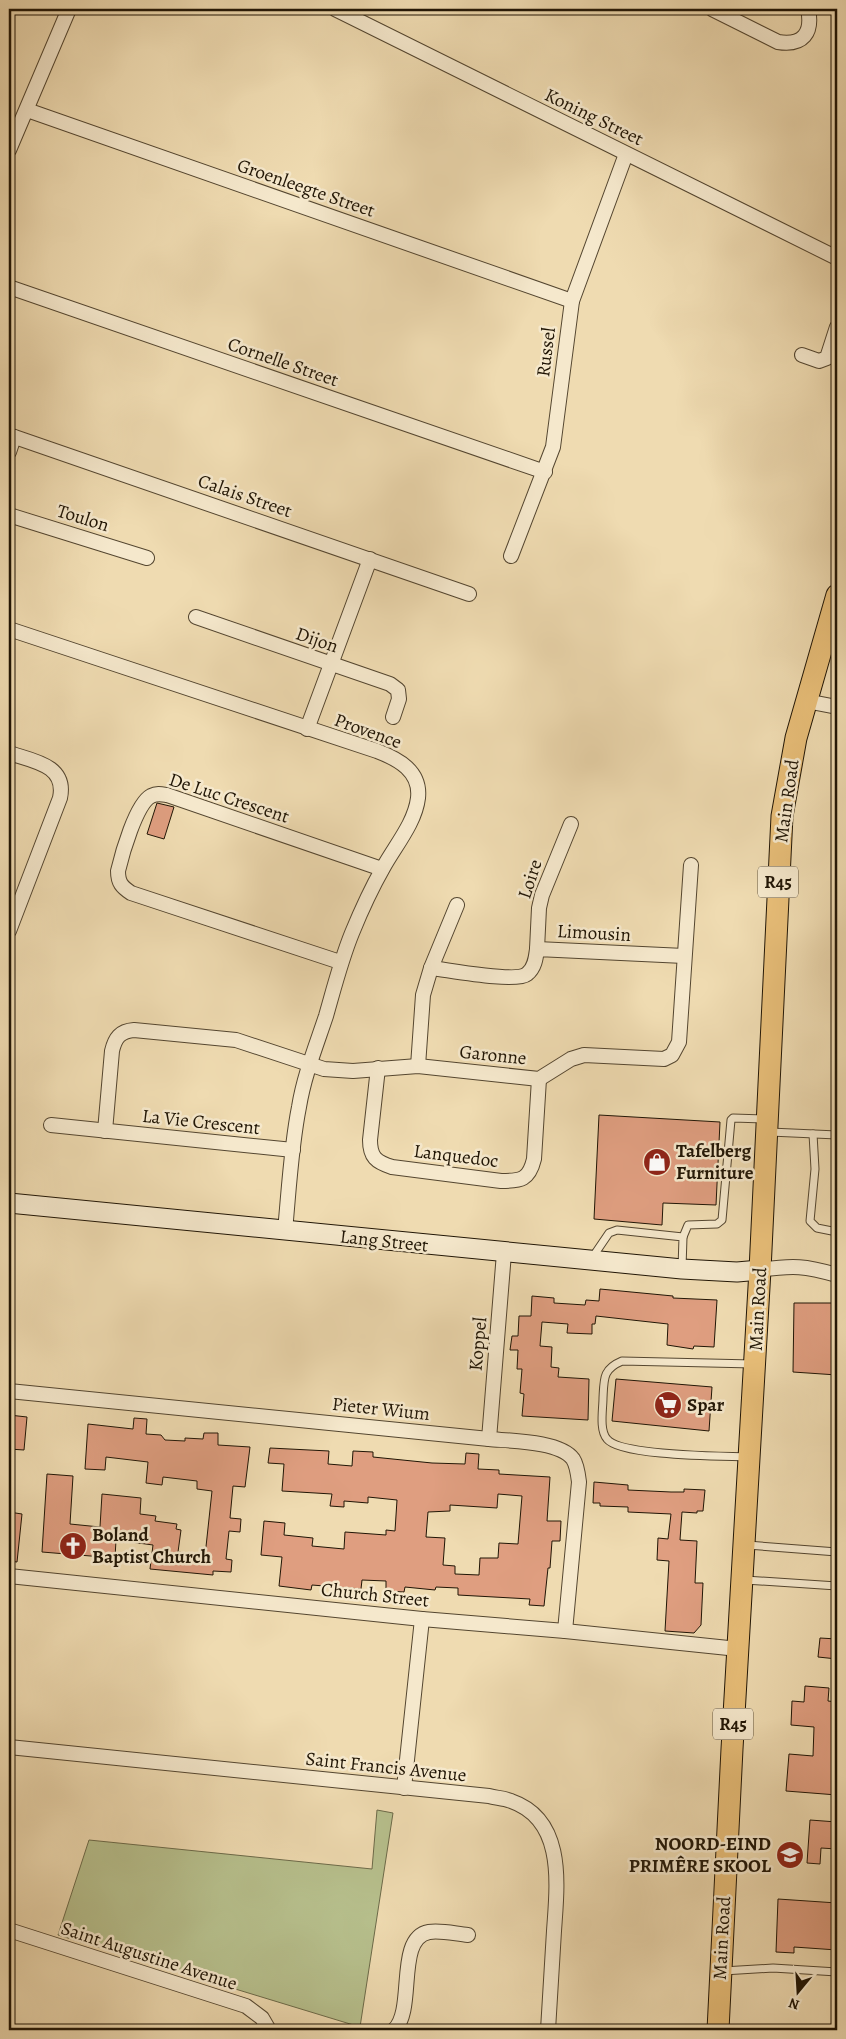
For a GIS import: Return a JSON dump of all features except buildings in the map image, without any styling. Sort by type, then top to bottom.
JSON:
[{"type":"main road","name":"Main Road","points":[[718,2030],[760,1270],[782,816],[794,747],[837,595]]},
{"type":"street","points":[[9,150],[69,9]]},
{"type":"street","name":"Koning Street","points":[[335,9],[837,258]]},
{"type":"street","points":[[712,9],[778,42],[789,44],[798,42],[804,37],[810,17],[808,9]]},
{"type":"street","name":"Groenleegte Street","points":[[27,110],[572,301]]},
{"type":"street","name":"Russel","points":[[511,556],[553,447],[572,301],[626,154]]},
{"type":"street","name":"Cornelle Street","points":[[9,287],[544,472]]},
{"type":"street","points":[[802,355],[820,361],[827,358],[837,326]]},
{"type":"street","points":[[9,452],[11,436]]},
{"type":"street","name":"Calais Street","points":[[11,436],[468,594]]},
{"type":"street","name":"Toulon","points":[[9,515],[147,558]]},
{"type":"street","points":[[307,729],[370,559]]},
{"type":"street","name":"Dijon","points":[[196,618],[390,684],[398,690],[399,699],[393,717]]},
{"type":"street","name":"Provence","points":[[9,629],[390,756],[411,771],[415,778],[418,797],[416,808],[408,826],[382,869],[359,916],[340,962],[310,1064]]},
{"type":"street","points":[[806,701],[837,706]]},
{"type":"street","points":[[9,752],[49,767],[57,773],[62,789],[60,798],[14,901],[9,931]]},
{"type":"street","name":"De Luc Crescent","points":[[340,962],[131,893],[123,888],[118,880],[118,872],[139,810],[150,796],[157,793],[167,795],[382,869]]},
{"type":"street","name":"Loire","points":[[537,949],[542,895],[571,824]]},
{"type":"street","name":"Garonne","points":[[310,1064],[338,1071],[418,1066],[539,1079],[571,1059],[584,1055],[659,1060],[672,1055],[679,1042],[691,865]]},
{"type":"street","points":[[418,1066],[422,1003],[431,968],[457,904]]},
{"type":"street","name":"Limousin","points":[[431,968],[505,978],[522,977],[532,968],[537,949],[684,956]]},
{"type":"street","points":[[105,1131],[114,1042],[119,1034],[125,1030],[236,1040],[310,1064],[299,1106],[284,1230]]},
{"type":"street","name":"Lanquedoc","points":[[378,1068],[370,1140],[370,1150],[373,1158],[381,1164],[392,1167],[501,1181],[517,1181],[526,1177],[532,1169],[539,1079]]},
{"type":"street","name":"La Vie Crescent","points":[[51,1125],[293,1150]]},
{"type":"street","name":"Lang Street","points":[[9,1203],[682,1269],[737,1272],[760,1270]]},
{"type":"street","name":"Koppel","points":[[489,1439],[504,1253]]},
{"type":"street","points":[[760,1270],[791,1265],[837,1272]]},
{"type":"street","name":"Pieter Wium","points":[[9,1390],[489,1439],[560,1449],[572,1458],[577,1468],[579,1482],[565,1631]]},
{"type":"street","name":"Church Street","points":[[9,1576],[422,1619],[565,1631],[738,1649]]},
{"type":"street","points":[[404,1788],[422,1619]]},
{"type":"street","name":"Saint Francis Avenue","points":[[9,1747],[489,1796],[512,1801],[528,1809],[539,1820],[550,1838],[556,1859],[558,1884],[548,2030]]},
{"type":"street","name":"Saint Augustine Avenue","points":[[9,1930],[246,2006],[262,2018],[269,2030]]},
{"type":"street","points":[[394,2030],[400,2024],[404,2012],[411,1950],[416,1939],[428,1932],[468,1935]]},
{"type":"lane","points":[[682,1269],[683,1238],[688,1225],[717,1224],[722,1220],[732,1119],[813,1134],[837,1134]]},
{"type":"lane","points":[[813,1134],[814,1169],[810,1221],[817,1228],[837,1232]]},
{"type":"lane","points":[[590,1260],[606,1236],[613,1230],[683,1238]]},
{"type":"lane","points":[[749,1457],[642,1451],[613,1444],[606,1438],[602,1425],[604,1387],[605,1376],[610,1366],[622,1361],[755,1364]]},
{"type":"lane","points":[[744,1545],[837,1552]]},
{"type":"lane","points":[[742,1580],[837,1586]]},
{"type":"lane","points":[[720,1971],[773,1968],[837,1972]]},
{"type":"green space","points":[[377,1810],[393,1813],[360,2027],[58,1935],[89,1840],[372,1869]]},
{"type":"place","name":"Tafelberg Furniture","points":[[657,1162]]},
{"type":"place","name":"Spar","points":[[668,1405]]},
{"type":"place","name":"Boland Baptist Church","points":[[73,1546]]},
{"type":"place","name":"NOORD-EIND PRIMÊRE SKOOL","points":[[790,1855]]}]
